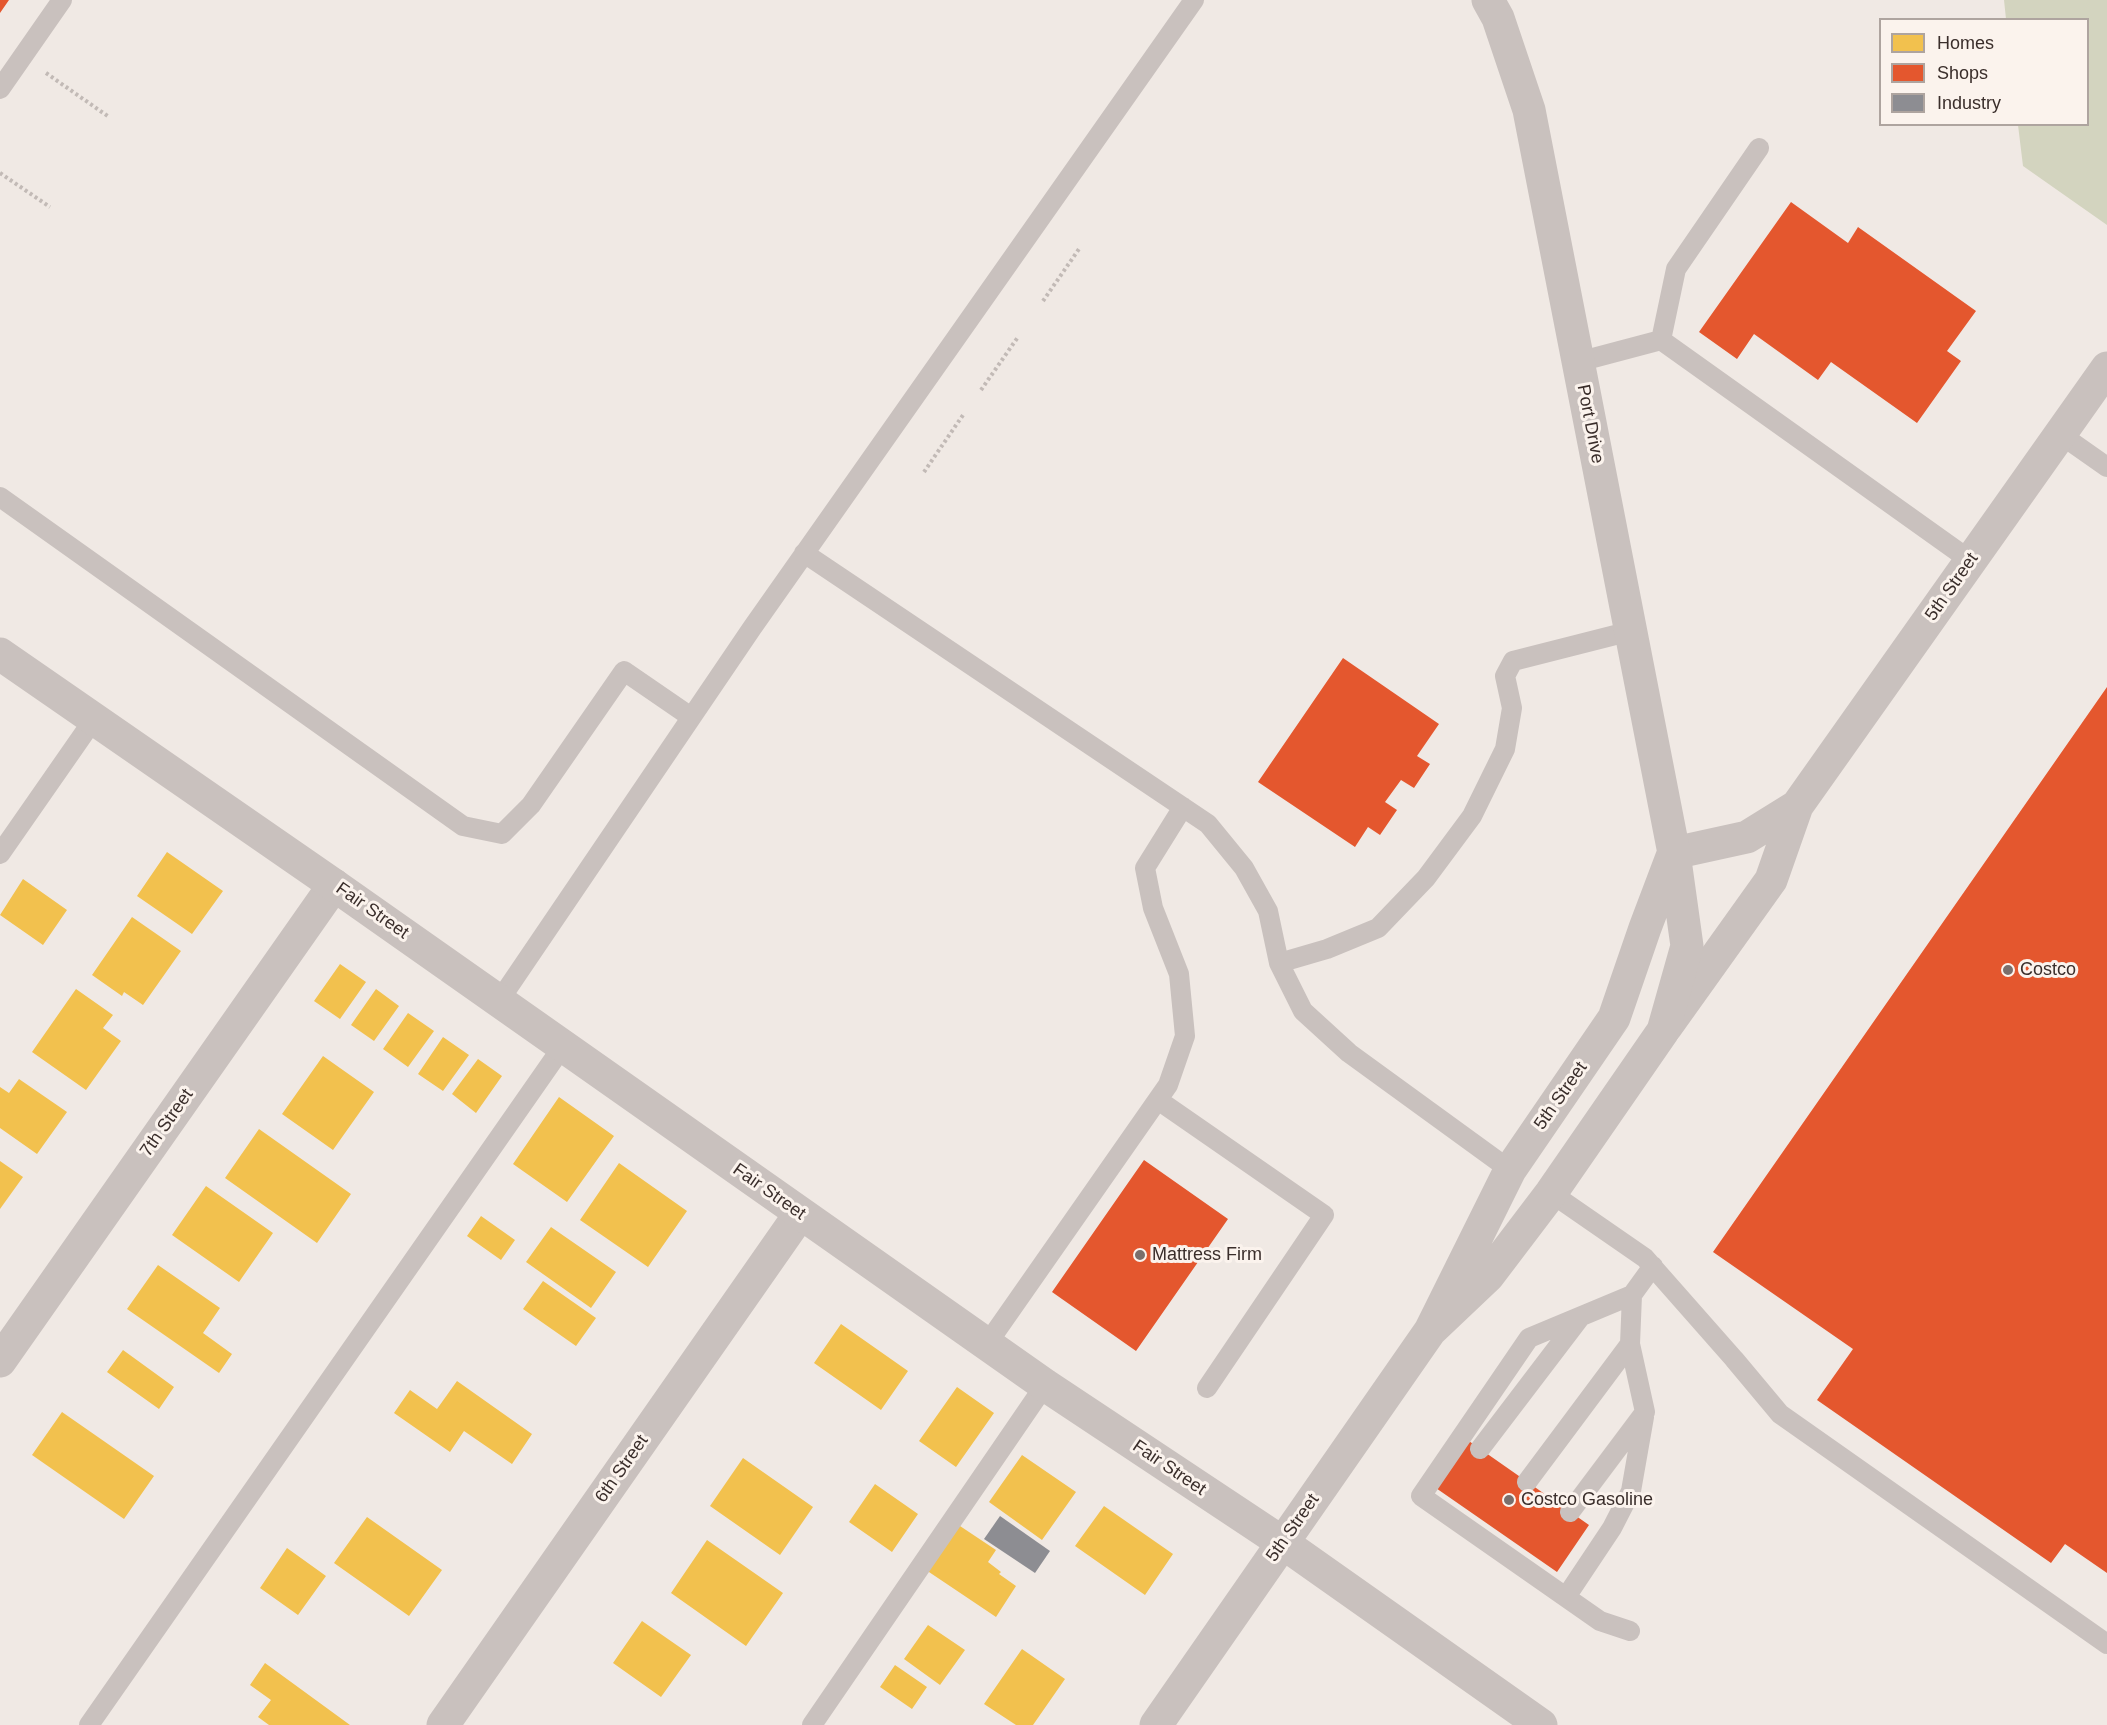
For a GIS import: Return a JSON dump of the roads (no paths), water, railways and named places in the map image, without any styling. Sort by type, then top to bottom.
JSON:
[{"type":"street","name":"Port Drive","points":[[1488,0],[1498,18],[1529,110],[1674,853]]},
{"type":"street","name":"5th Street","points":[[1430,1331],[1488,1276],[1551,1193],[1771,880],[1797,806],[2107,368]]},
{"type":"street","name":"Fair Street","points":[[0,654],[334,885],[1045,1385],[1283,1543],[1541,1725]]},
{"type":"street","name":"5th Street","points":[[1674,853],[1747,837],[1797,806]]},
{"type":"street","name":"5th Street","points":[[1663,1031],[1687,946],[1674,853]]},
{"type":"street","name":"5th Street","points":[[1156,1725],[1430,1331],[1510,1170],[1614,1018],[1674,853]]},
{"type":"street","name":"7th Street","points":[[0,1360],[334,885]]},
{"type":"street","name":"6th Street","points":[[443,1725],[800,1214]]},
{"type":"lane","points":[[0,89],[62,0]]},
{"type":"lane","points":[[499,1001],[804,554],[1194,0]]},
{"type":"lane","points":[[1661,340],[1676,269],[1759,148]]},
{"type":"lane","points":[[1578,362],[1661,340]]},
{"type":"lane","points":[[1661,340],[1971,561]]},
{"type":"lane","points":[[2060,434],[2107,467]]},
{"type":"lane","points":[[0,497],[463,826],[502,834],[531,805],[624,671],[691,717]]},
{"type":"lane","points":[[804,554],[1208,824],[1244,868],[1268,911],[1279,963],[1303,1011],[1349,1053],[1510,1170]]},
{"type":"lane","points":[[1279,963],[1327,949],[1378,928],[1426,878],[1472,816],[1505,749],[1512,708],[1505,676],[1512,661],[1631,631]]},
{"type":"lane","points":[[0,854],[94,719]]},
{"type":"lane","points":[[987,1344],[1168,1085],[1185,1036],[1179,974],[1153,908],[1145,868],[1183,807]]},
{"type":"lane","points":[[89,1725],[563,1046]]},
{"type":"lane","points":[[1158,1100],[1324,1215],[1207,1388]]},
{"type":"lane","points":[[1551,1193],[1645,1258],[1721,1343],[1780,1414],[2107,1644]]},
{"type":"lane","points":[[1630,1631],[1600,1621],[1566,1598],[1537,1568],[1446,1505],[1421,1496],[1529,1338],[1632,1295],[1653,1266]]},
{"type":"lane","points":[[1566,1598],[1612,1528],[1631,1491],[1645,1412],[1630,1344],[1632,1295]]},
{"type":"lane","points":[[1480,1449],[1580,1316]]},
{"type":"lane","points":[[1527,1482],[1630,1344]]},
{"type":"lane","points":[[812,1725],[1045,1385]]},
{"type":"lane","points":[[1570,1512],[1645,1412]]},
{"type":"place","name":"Costco","points":[[2008,970]]},
{"type":"place","name":"Mattress Firm","points":[[1140,1255]]},
{"type":"place","name":"Costco Gasoline","points":[[1509,1500]]}]
